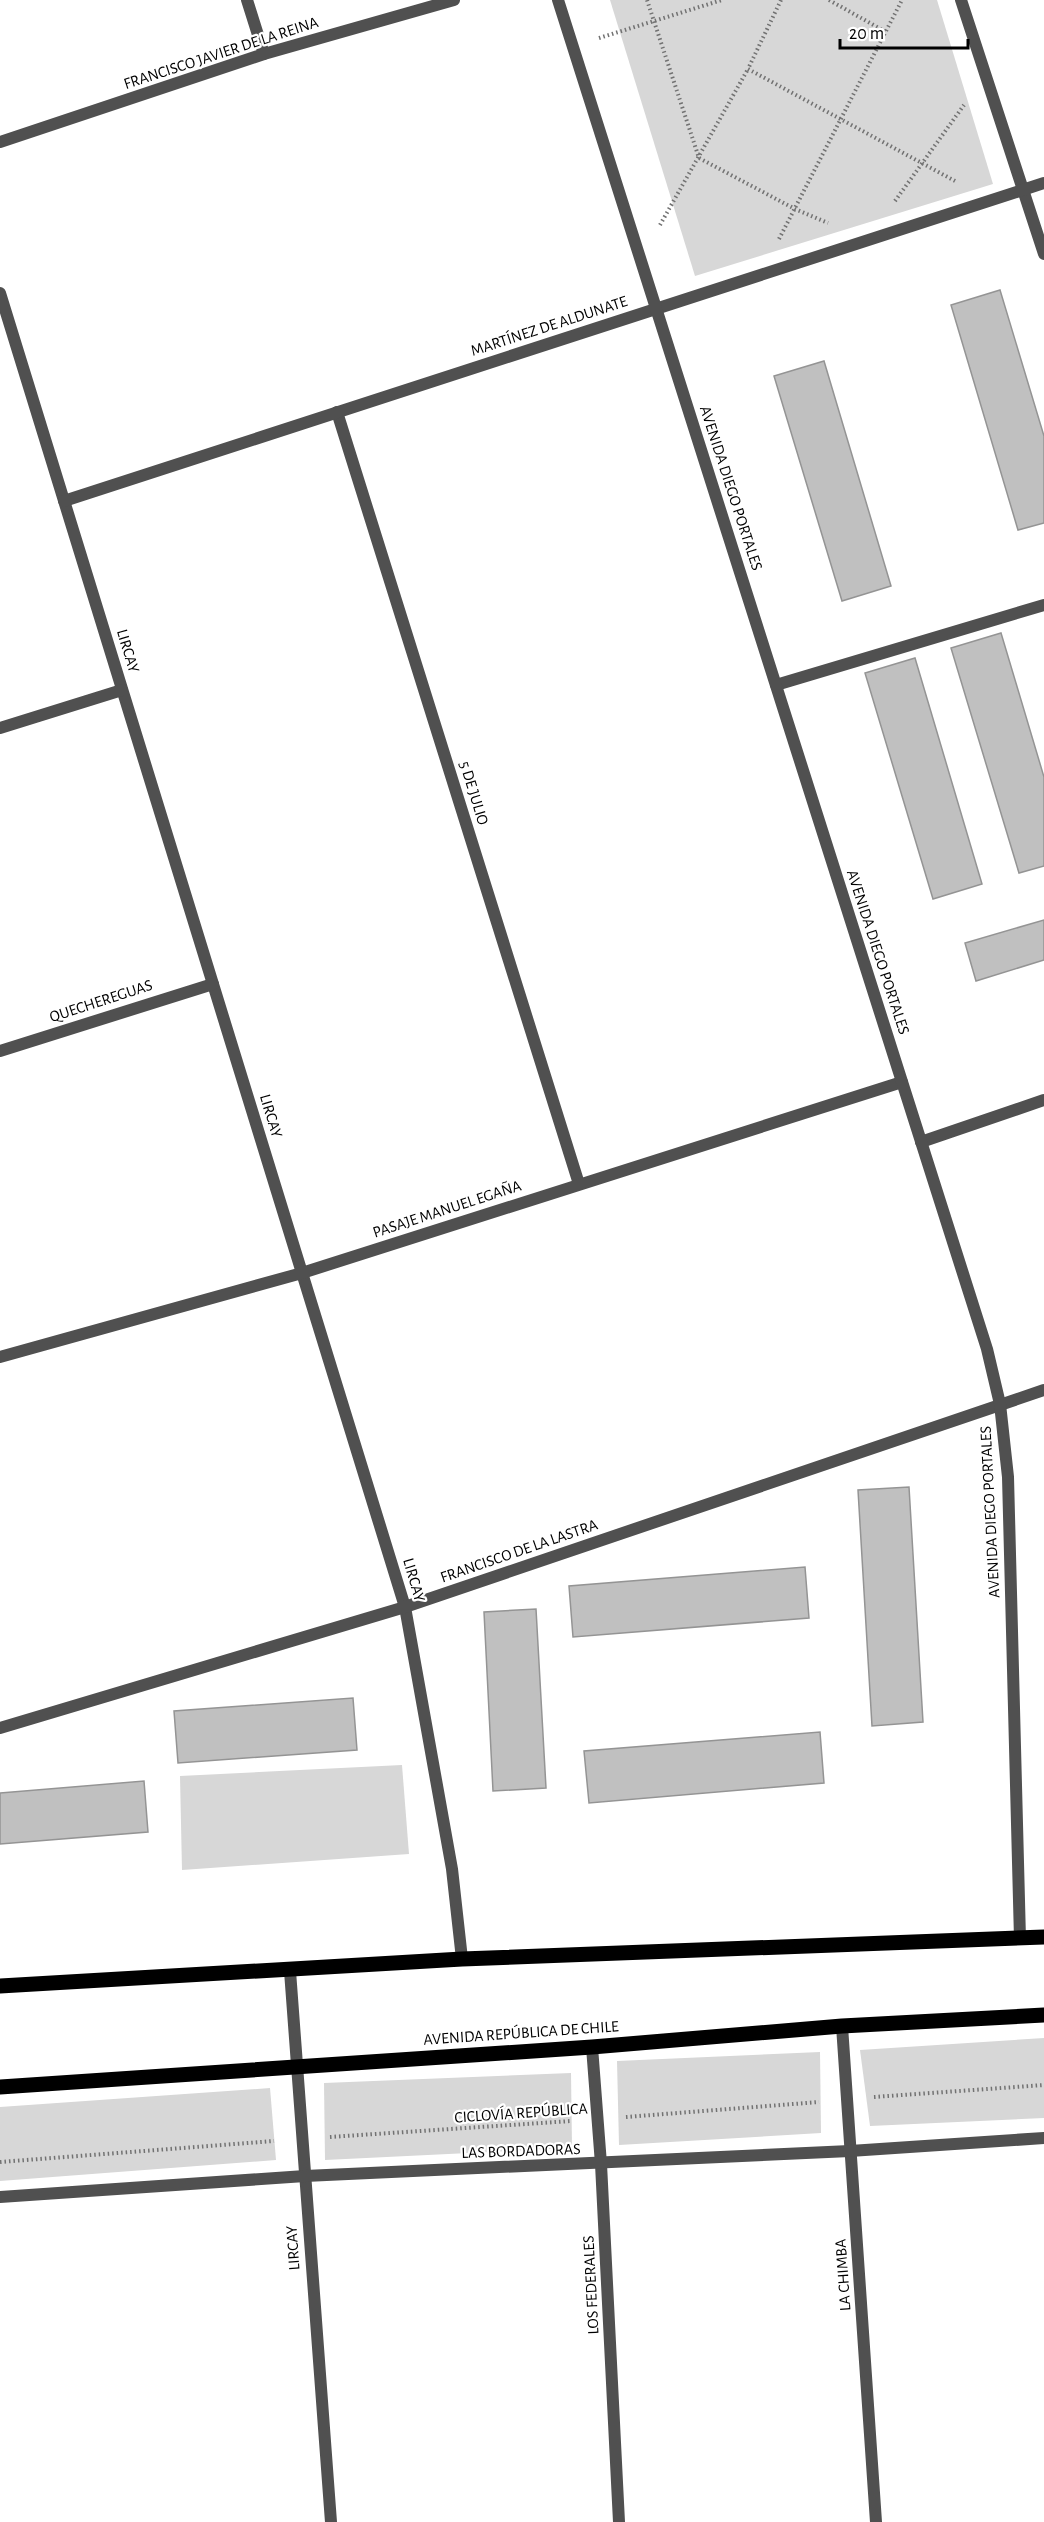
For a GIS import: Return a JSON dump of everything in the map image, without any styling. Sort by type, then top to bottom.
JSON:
[{"type":"main road","points":[[0,1986],[290,1971],[462,1959],[1044,1937]]},
{"type":"main road","name":"AVENIDA REPÚBLICA DE CHILE","points":[[0,2087],[592,2047],[842,2026],[1044,2015]]},
{"type":"street","points":[[247,0],[264,54]]},
{"type":"street","name":"FRANCISCO JAVIER DE LA REINA","points":[[0,142],[264,54],[454,0]]},
{"type":"street","name":"AVENIDA DIEGO PORTALES","points":[[558,0],[987,1349],[1000,1404],[1008,1477],[1020,1939]]},
{"type":"street","points":[[961,0],[1044,254]]},
{"type":"street","name":"MARTÍNEZ DE ALDUNATE","points":[[64,501],[1044,183]]},
{"type":"street","name":"LIRCAY","points":[[0,293],[405,1607],[452,1869],[462,1959]]},
{"type":"street","name":"5 DE JULIO","points":[[337,412],[579,1184]]},
{"type":"street","points":[[776,685],[1044,605]]},
{"type":"street","points":[[0,728],[122,690]]},
{"type":"street","name":"QUECHEREGUAS","points":[[0,1051],[213,984]]},
{"type":"street","name":"PASAJE MANUEL EGAÑA","points":[[0,1358],[302,1273],[902,1082]]},
{"type":"street","points":[[921,1142],[1044,1100]]},
{"type":"street","name":"FRANCISCO DE LA LASTRA","points":[[0,1728],[405,1607],[1044,1390]]},
{"type":"street","name":"LIRCAY","points":[[290,1971],[331,2522]]},
{"type":"street","name":"LA CHIMBA","points":[[842,2026],[876,2522]]},
{"type":"street","name":"LOS FEDERALES","points":[[592,2047],[601,2164],[619,2522]]},
{"type":"street","name":"LAS BORDADORAS","points":[[0,2197],[305,2176],[601,2164],[1044,2138]]},
{"type":"path","points":[[647,0],[699,158],[795,209],[870,240],[921,161],[986,76]]},
{"type":"path","points":[[572,46],[722,0]]},
{"type":"path","points":[[640,259],[748,69],[781,0]]},
{"type":"path","points":[[829,0],[886,32]]},
{"type":"path","points":[[761,275],[902,0]]},
{"type":"path","points":[[748,69],[921,161],[989,201]]},
{"type":"path","name":"CICLOVÍA REPÚBLICA","points":[[0,2162],[596,2120],[1044,2085]]},
{"type":"shaded area","points":[[610,0],[937,0],[993,184],[695,276]]},
{"type":"shaded area","points":[[402,1765],[409,1854],[182,1870],[180,1776]]},
{"type":"shaded area","points":[[1044,2038],[1044,2118],[870,2126],[860,2050]]},
{"type":"shaded area","points":[[820,2052],[821,2133],[619,2145],[617,2061]]},
{"type":"shaded area","points":[[571,2073],[572,2148],[325,2160],[324,2083]]},
{"type":"shaded area","points":[[270,2088],[276,2160],[0,2181],[0,2107]]},
{"type":"building","points":[[1000,290],[1044,436],[1044,523],[1018,530],[951,305]]},
{"type":"building","points":[[824,361],[891,586],[842,601],[774,376]]},
{"type":"building","points":[[1001,633],[1044,777],[1044,866],[1019,873],[951,648]]},
{"type":"building","points":[[915,658],[982,884],[933,899],[865,673]]},
{"type":"building","points":[[1044,920],[1044,960],[976,981],[965,943]]},
{"type":"building","points":[[909,1487],[923,1722],[872,1726],[858,1490]]},
{"type":"building","points":[[805,1567],[809,1618],[573,1637],[569,1586]]},
{"type":"building","points":[[536,1609],[546,1788],[493,1791],[484,1612]]},
{"type":"building","points":[[353,1698],[357,1750],[178,1763],[174,1711]]},
{"type":"building","points":[[820,1732],[824,1783],[589,1803],[584,1751]]},
{"type":"building","points":[[144,1781],[148,1832],[0,1844],[0,1793]]}]
